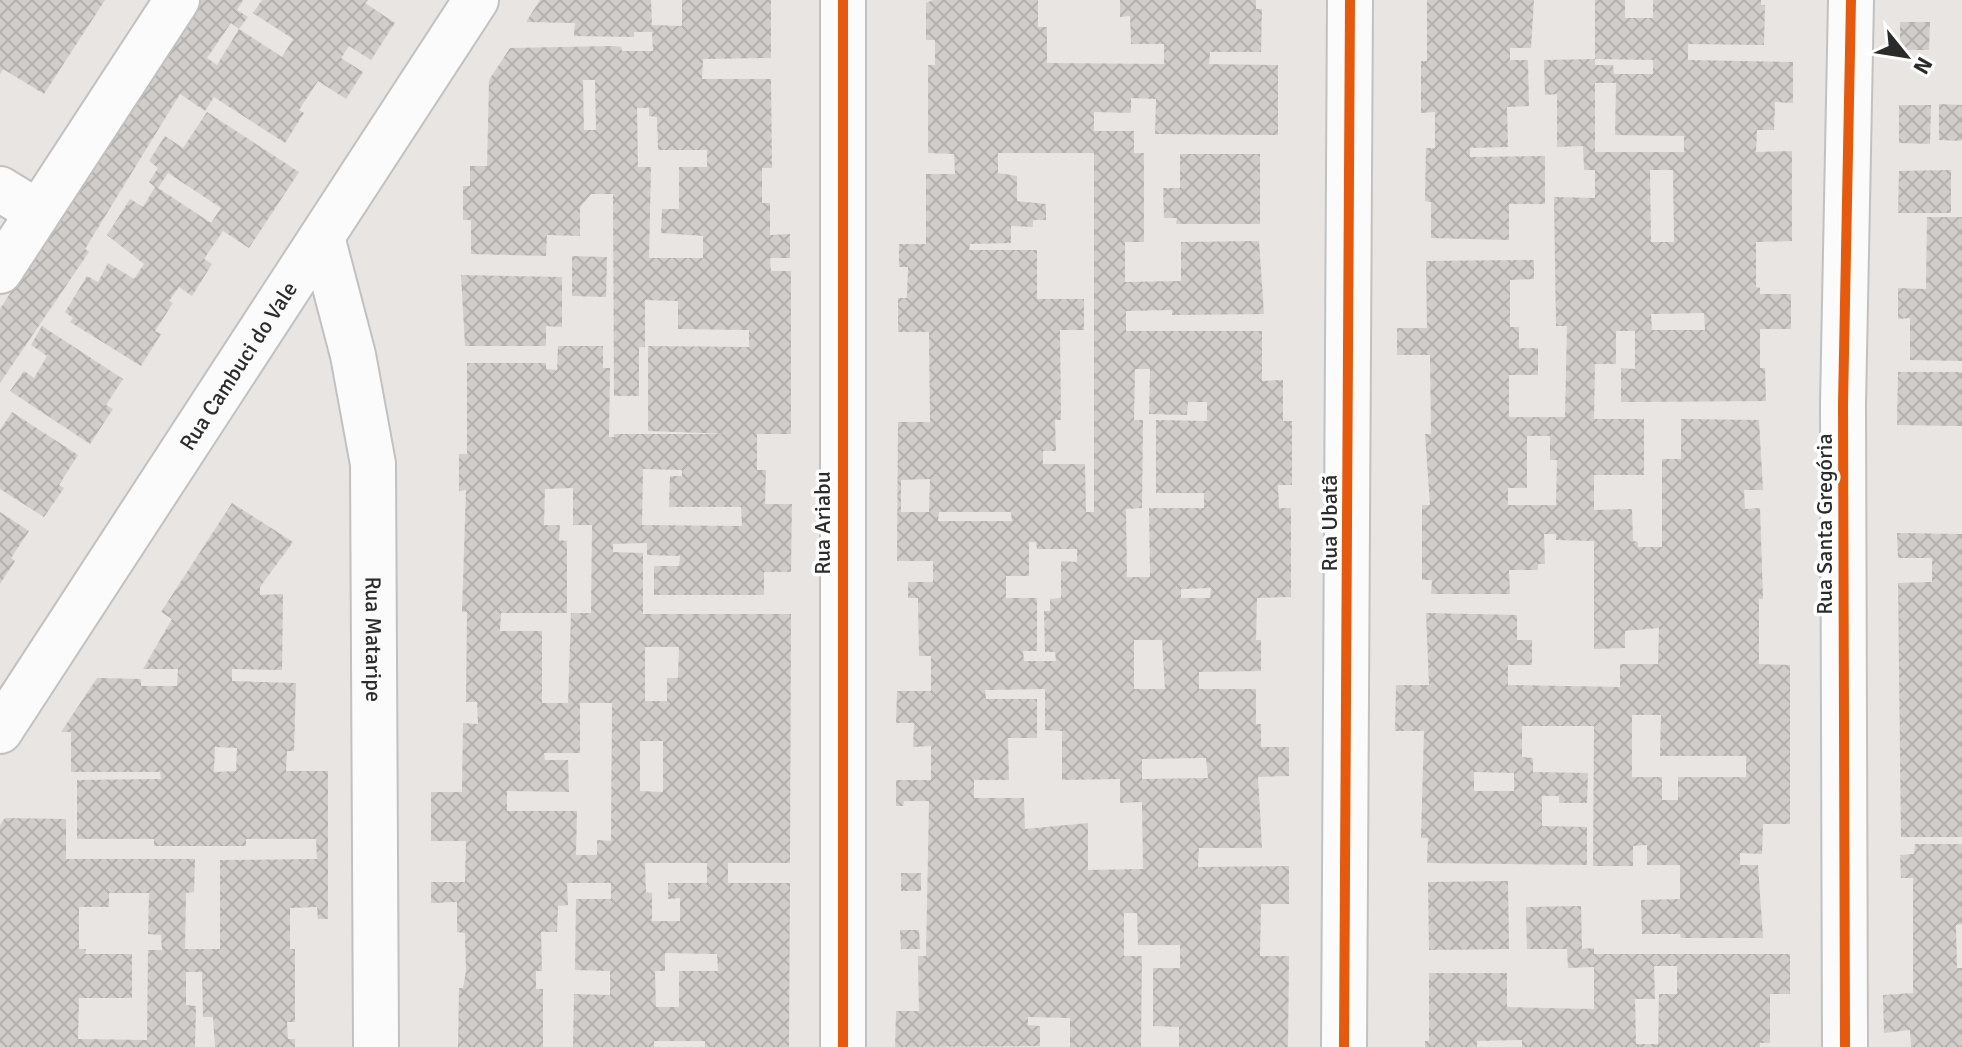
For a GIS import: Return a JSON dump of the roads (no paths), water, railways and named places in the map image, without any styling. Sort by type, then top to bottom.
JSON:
[{"type":"street","points":[[0,271],[36,211],[177,0]]},
{"type":"street","name":"Rua Cambuci do Vale","points":[[0,731],[476,0]]},
{"type":"street","name":"Rua Ariabu","points":[[843,0],[843,1047]]},
{"type":"street","name":"Rua Ubatã","points":[[1344,1047],[1350,0]]},
{"type":"street","name":"Rua Santa Gregória","points":[[1845,1047],[1843,404],[1851,0]]},
{"type":"street","points":[[0,189],[36,211]]},
{"type":"street","name":"Rua Mataripe","points":[[322,237],[353,355],[373,464],[376,1047]]}]
